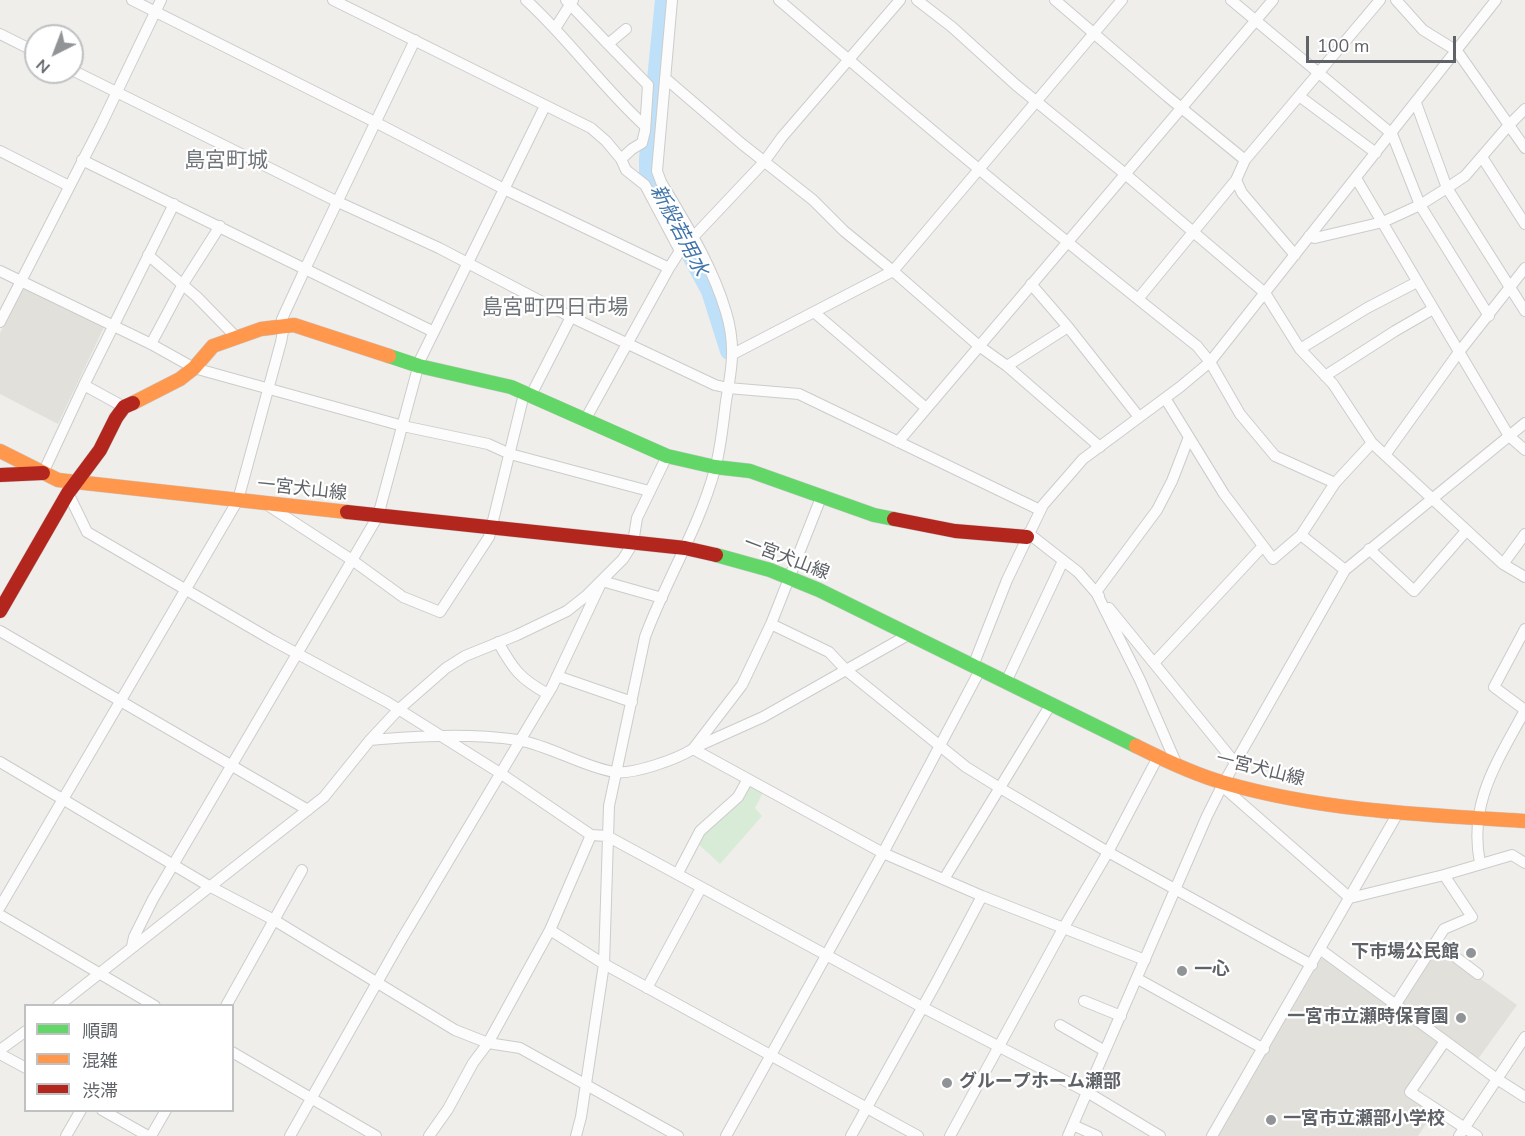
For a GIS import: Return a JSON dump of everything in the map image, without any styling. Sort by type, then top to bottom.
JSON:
[{"type":"main road","points":[[0,611],[73,488],[100,450],[124,407],[163,389],[194,368],[213,346],[261,329],[294,325],[419,366],[501,384],[667,456],[716,467],[750,471],[873,515],[955,531],[1028,535]]},
{"type":"main road","name":"一宮犬山線","points":[[0,451],[73,488],[238,500],[685,548],[731,557],[789,576],[1158,757],[1223,785],[1317,803],[1398,813],[1525,821]]},
{"type":"main road","points":[[0,475],[43,473]]},
{"type":"street","points":[[132,0],[504,189],[669,268]]},
{"type":"street","points":[[0,322],[161,0]]},
{"type":"street","points":[[333,0],[591,128],[606,141],[621,159],[626,170],[645,185],[682,250]]},
{"type":"street","points":[[526,0],[556,27],[625,108],[645,126]]},
{"type":"street","points":[[576,1136],[586,1086],[604,964],[609,806],[645,637],[685,548],[716,467],[732,370],[733,344],[727,314],[714,276],[657,171],[672,0]]},
{"type":"street","points":[[779,0],[1066,243],[1197,346],[1210,362],[1240,414],[1275,456],[1335,483]]},
{"type":"street","points":[[585,420],[669,268],[682,250],[764,162],[782,137],[900,0]]},
{"type":"street","points":[[918,0],[952,27],[1037,103],[1125,173],[1265,293],[1300,349],[1325,376],[1372,443],[1503,564],[1525,577]]},
{"type":"street","points":[[1055,0],[1245,160]]},
{"type":"street","points":[[733,354],[893,271],[1122,0]]},
{"type":"street","points":[[1231,0],[1277,36],[1317,74],[1392,134],[1420,205],[1489,316]]},
{"type":"street","points":[[898,441],[1273,0]]},
{"type":"street","points":[[1138,299],[1236,180],[1245,160],[1380,0]]},
{"type":"street","points":[[1396,0],[1424,30],[1457,51],[1525,148]]},
{"type":"street","points":[[726,1136],[883,853],[940,745],[976,668],[1040,510],[1059,484],[1083,459],[1210,362],[1496,0]]},
{"type":"street","points":[[556,27],[570,1],[648,85],[642,143],[621,159]]},
{"type":"street","points":[[608,44],[626,29]]},
{"type":"street","points":[[1,38],[24,47]]},
{"type":"street","points":[[0,907],[238,500],[284,326],[282,319],[415,40]]},
{"type":"street","points":[[84,76],[338,202],[468,262],[571,317],[715,385],[799,394],[1040,510]]},
{"type":"street","points":[[665,78],[764,162],[813,200],[844,231],[979,346],[1007,366],[1100,447]]},
{"type":"street","points":[[1299,96],[1376,153]]},
{"type":"street","points":[[1416,103],[1447,188],[1525,312]]},
{"type":"street","points":[[132,946],[134,937],[173,865],[378,516],[419,366],[545,106]]},
{"type":"street","points":[[1309,236],[1314,238],[1383,222],[1420,205],[1465,176],[1525,109]]},
{"type":"street","points":[[0,151],[69,186]]},
{"type":"street","points":[[1482,157],[1525,224]]},
{"type":"street","points":[[82,160],[434,332]]},
{"type":"street","points":[[1356,178],[1509,436],[1525,450]]},
{"type":"street","points":[[1236,180],[1242,193],[1295,255]]},
{"type":"street","points":[[43,473],[174,204]]},
{"type":"street","points":[[151,344],[183,285],[220,226]]},
{"type":"street","points":[[148,255],[183,285],[236,337]]},
{"type":"street","points":[[1385,455],[1459,352],[1525,268]]},
{"type":"street","points":[[0,271],[151,344],[194,368],[403,426],[488,444],[510,454],[649,491]]},
{"type":"street","points":[[1300,349],[1367,308],[1417,282]]},
{"type":"street","points":[[1031,284],[1139,417]]},
{"type":"street","points":[[1325,376],[1433,309]]},
{"type":"street","points":[[815,313],[926,408]]},
{"type":"street","points":[[266,504],[352,560],[403,597],[440,612],[489,537],[527,394],[571,317]]},
{"type":"street","points":[[1007,366],[1068,327]]},
{"type":"street","points":[[84,385],[124,407]]},
{"type":"street","points":[[1165,398],[1224,494],[1273,559],[1301,535],[1335,483],[1372,443]]},
{"type":"street","points":[[1068,1136],[1223,785],[1345,570],[1525,423]]},
{"type":"street","points":[[1096,592],[1157,510],[1172,481],[1189,437]]},
{"type":"street","points":[[59,1004],[324,797],[370,740],[398,710],[446,668],[465,656],[567,611],[602,581],[623,559],[633,543],[637,518],[667,456]]},
{"type":"street","points":[[73,488],[87,532],[398,710],[500,773],[591,835],[607,836],[678,873],[701,888],[998,1048],[1088,1092],[1160,1136]]},
{"type":"street","points":[[693,748],[742,685],[771,624],[822,495]]},
{"type":"street","points":[[1369,549],[1414,591],[1466,531]]},
{"type":"street","points":[[1503,564],[1525,534]]},
{"type":"street","points":[[1028,535],[1078,572],[1236,764]]},
{"type":"street","points":[[1301,535],[1345,570]]},
{"type":"street","points":[[1154,663],[1263,546]]},
{"type":"street","points":[[1006,682],[1063,561]]},
{"type":"street","points":[[602,581],[662,598]]},
{"type":"street","points":[[290,1136],[400,942],[548,694],[602,581]]},
{"type":"street","points":[[1096,592],[1140,680],[1178,765]]},
{"type":"street","points":[[771,624],[829,652],[846,670],[966,766],[1000,788],[1108,852],[1312,964]]},
{"type":"street","points":[[1480,863],[1476,843],[1478,819],[1487,781],[1525,710],[1494,687],[1525,628]]},
{"type":"street","points":[[0,631],[309,810]]},
{"type":"street","points":[[370,740],[440,736],[520,741],[616,772],[664,763],[763,717],[908,634]]},
{"type":"street","points":[[498,642],[513,668],[530,684],[548,694]]},
{"type":"street","points":[[557,676],[632,702]]},
{"type":"street","points":[[944,879],[1050,704]]},
{"type":"street","points":[[693,748],[883,853],[982,896],[1145,960]]},
{"type":"street","points":[[950,1136],[1064,927],[1108,852],[1158,757]]},
{"type":"street","points":[[0,762],[209,886],[274,920],[455,1029],[488,1043],[520,1048],[678,1136]]},
{"type":"street","points":[[678,873],[700,831],[738,797],[748,778]]},
{"type":"street","points":[[1223,785],[1350,898]]},
{"type":"street","points":[[1212,1136],[1398,813]]},
{"type":"street","points":[[429,1136],[448,1108],[473,1063],[488,1043],[550,930],[591,835]]},
{"type":"street","points":[[1350,898],[1444,875],[1512,855],[1525,863]]},
{"type":"street","points":[[227,1004],[302,870]]},
{"type":"street","points":[[1396,1004],[1444,929],[1472,917],[1444,875]]},
{"type":"street","points":[[647,988],[701,888]]},
{"type":"street","points":[[851,1136],[982,896]]},
{"type":"street","points":[[0,915],[99,972],[147,1004]]},
{"type":"street","points":[[550,930],[604,964],[918,1136]]},
{"type":"street","points":[[1437,943],[1478,974]]},
{"type":"street","points":[[1321,950],[1525,1097]]},
{"type":"street","points":[[1138,979],[1264,1049]]},
{"type":"street","points":[[1084,1001],[1121,1016]]},
{"type":"street","points":[[1060,1025],[1105,1051]]},
{"type":"street","points":[[24,1033],[0,1052],[24,1067]]},
{"type":"street","points":[[1462,1132],[1525,1037]]},
{"type":"street","points":[[1445,1041],[1410,1092],[1462,1132],[1477,1136]]},
{"type":"street","points":[[234,1053],[376,1136]]},
{"type":"street","points":[[66,1136],[80,1112]]},
{"type":"street","points":[[106,1112],[149,1136],[165,1112]]},
{"type":"street","points":[[1073,1125],[1096,1136]]},
{"type":"shaded area","points":[[23,286],[104,327],[58,424],[0,394],[0,333]]},
{"type":"shaded area","points":[[1435,949],[1441,950],[1517,1005],[1478,1059],[1402,1004]]},
{"type":"shaded area","points":[[1321,959],[1327,959],[1445,1041],[1410,1092],[1436,1109],[1418,1136],[1218,1136]]},
{"type":"green space","points":[[750,783],[764,791],[755,808],[762,816],[720,864],[695,841]]},
{"type":"waterway","name":"新般若用水","points":[[664,0],[648,176],[710,291],[729,351]]},
{"type":"traffic: fast","points":[[389,356],[419,366],[511,387],[667,456],[715,467],[750,471],[874,515],[894,519]]},
{"type":"traffic: fast","points":[[716,555],[770,570],[819,590],[1136,746]]},
{"type":"traffic: slow","points":[[133,403],[180,379],[194,368],[213,346],[261,329],[294,325],[389,356]]},
{"type":"traffic: slow","points":[[0,451],[58,480],[347,512]]},
{"type":"traffic: slow","points":[[1136,746],[1214,780],[1299,800],[1374,810],[1525,821]]},
{"type":"traffic: jam","points":[[0,611],[68,493],[100,450],[116,418],[124,407],[133,403]]},
{"type":"traffic: jam","points":[[0,475],[43,473]]},
{"type":"traffic: jam","points":[[347,512],[685,548],[716,555]]},
{"type":"traffic: jam","points":[[894,519],[955,531],[1027,537]]},
{"type":"place","name":"下市場公民館","points":[[1471,953]]},
{"type":"place","name":"一心","points":[[1182,971]]},
{"type":"place","name":"一宮市立瀬時保育園","points":[[1461,1018]]},
{"type":"place","name":"グループホーム瀬部","points":[[947,1083]]},
{"type":"place","name":"一宮市立瀬部小学校","points":[[1271,1120]]},
{"type":"district","name":"島宮町城","points":[[226,162]]},
{"type":"district","name":"島宮町四日市場","points":[[555,309]]}]
